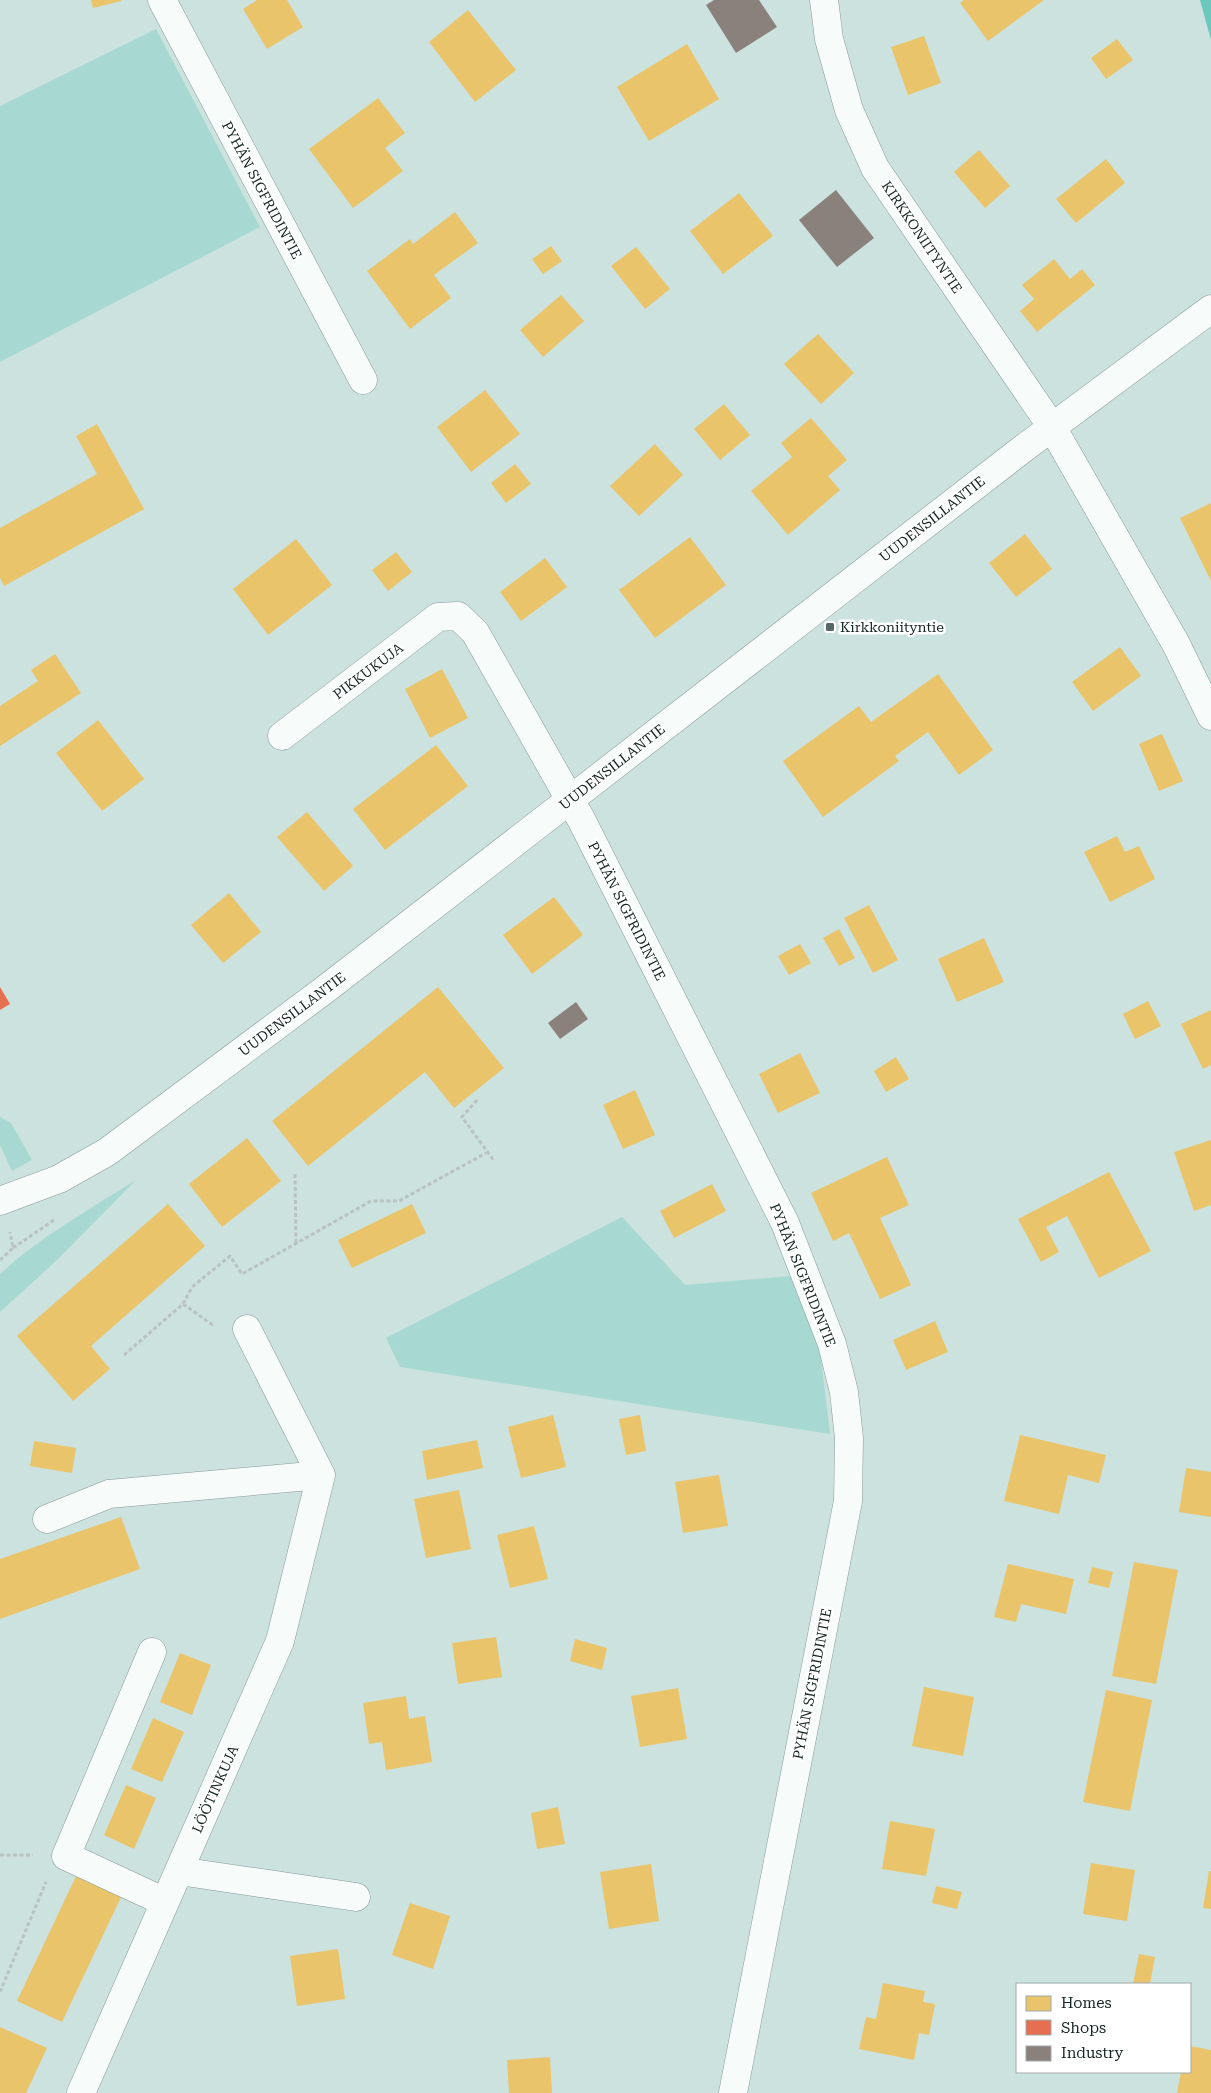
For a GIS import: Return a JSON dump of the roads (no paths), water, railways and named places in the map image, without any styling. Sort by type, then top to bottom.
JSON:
[{"type":"street","name":"PYHÄN SIGFRIDINTIE","points":[[162,0],[362,380]]},
{"type":"street","name":"KIRKKONIITYNTIE","points":[[824,0],[829,40],[849,110],[874,168],[1052,427],[1176,644],[1211,716]]},
{"type":"street","name":"UUDENSILLANTIE","points":[[0,1201],[59,1179],[107,1152],[327,988],[1052,427],[1211,309]]},
{"type":"street","name":"PYHÄN SIGFRIDINTIE","points":[[458,616],[476,632],[581,819],[785,1223],[832,1344],[844,1392],[849,1438],[848,1501],[733,2093]]},
{"type":"street","name":"PIKKUKUJA","points":[[282,736],[438,617],[458,616]]},
{"type":"street","points":[[47,1519],[109,1494],[321,1475],[247,1329]]},
{"type":"street","name":"LÖÖTINKUJA","points":[[81,2093],[280,1641],[321,1475]]},
{"type":"street","points":[[152,1652],[66,1856],[165,1902]]},
{"type":"street","points":[[179,1871],[356,1897]]},
{"type":"water","points":[[1200,0],[1211,0],[1211,40]]},
{"type":"place","name":"Kirkkoniityntie","points":[[830,627]]}]
